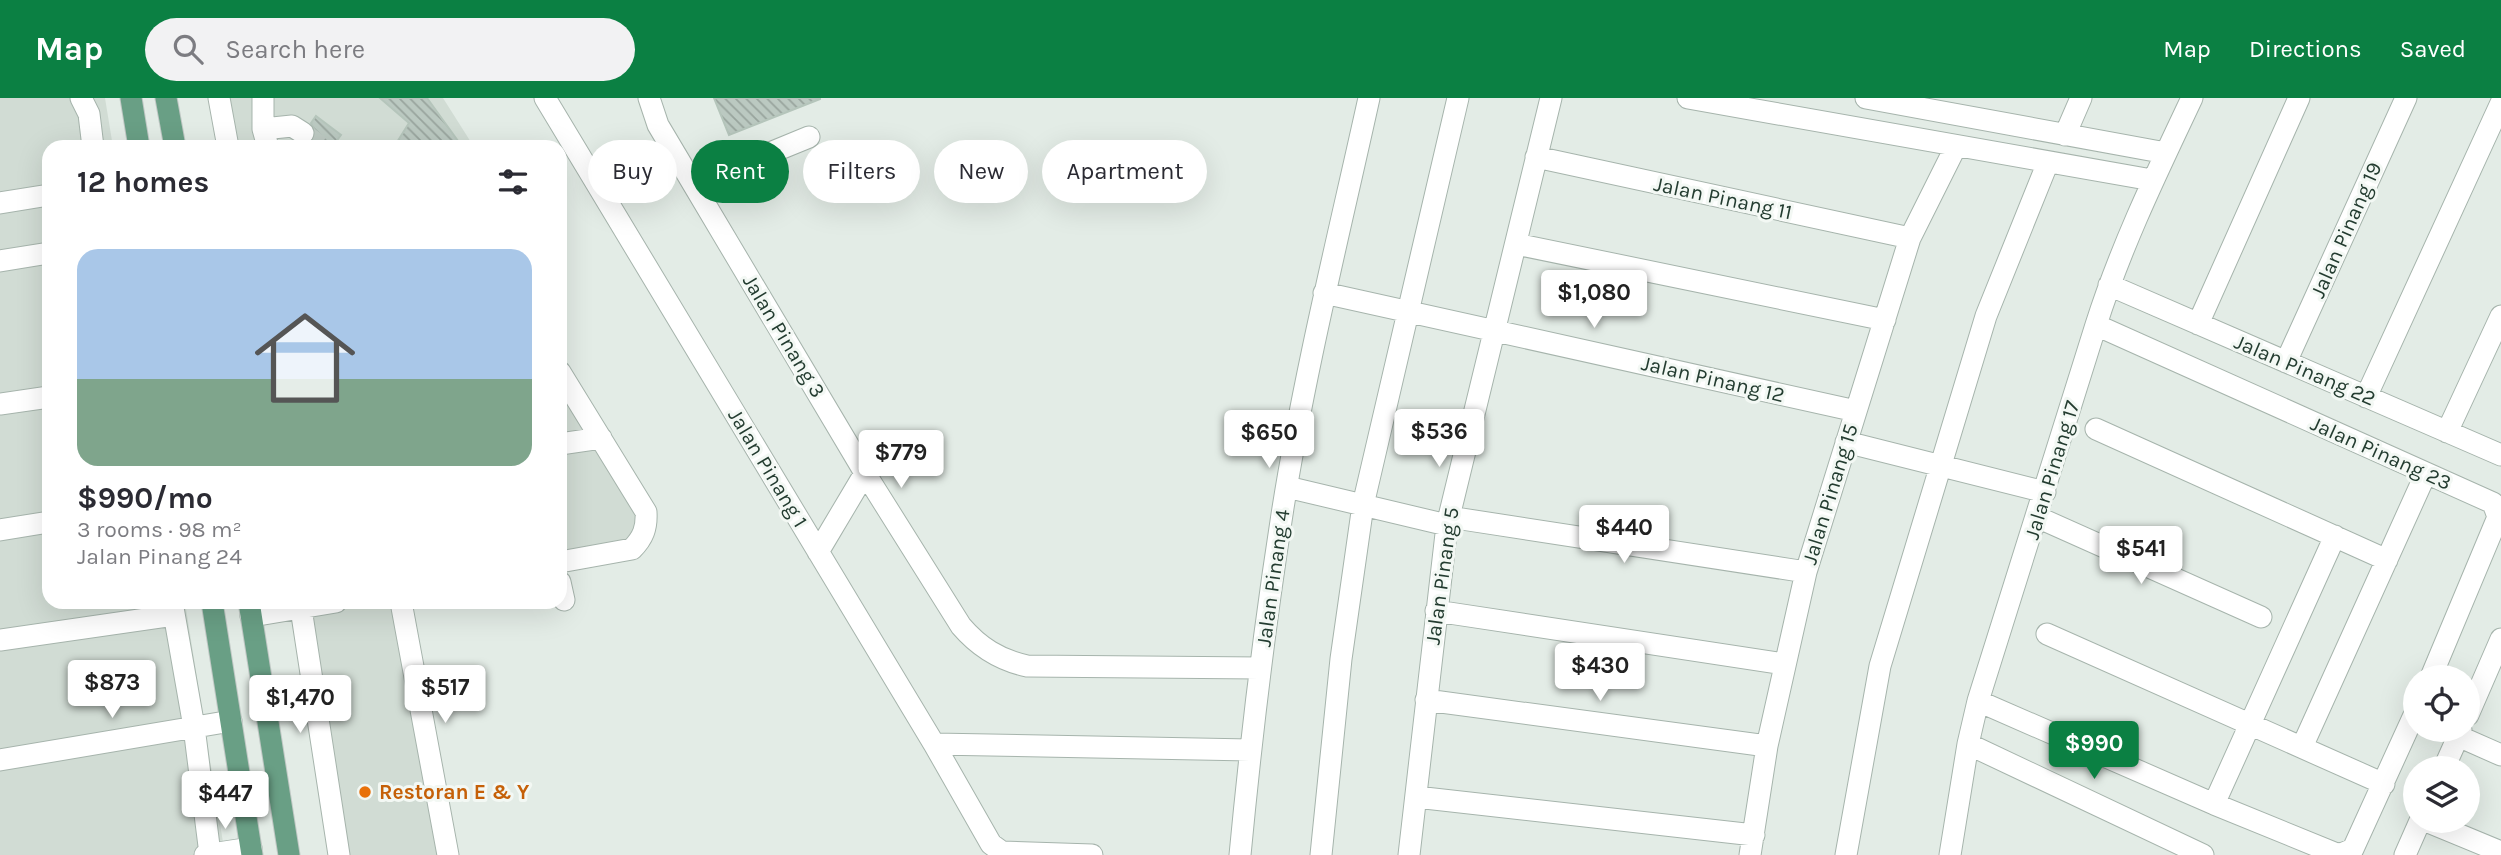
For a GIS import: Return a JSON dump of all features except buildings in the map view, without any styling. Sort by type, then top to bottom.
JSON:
[{"type":"main road","points":[[131,98],[138,140]]},
{"type":"main road","points":[[166,98],[175,140]]},
{"type":"main road","points":[[213,609],[252,851]]},
{"type":"main road","points":[[250,609],[289,855]]},
{"type":"street","points":[[81,98],[89,114],[92,140]]},
{"type":"street","points":[[219,98],[227,140]]},
{"type":"street","points":[[263,98],[265,138],[292,126],[303,133]]},
{"type":"street","name":"Jalan Pinang 1","points":[[545,98],[994,848],[1002,852],[1092,855]]},
{"type":"street","name":"Jalan Pinang 3","points":[[649,98],[657,125],[865,473],[961,626],[975,642],[993,654],[1027,666],[1260,668]]},
{"type":"street","points":[[1369,98],[1376,98]]},
{"type":"street","name":"Jalan Pinang 4","points":[[1240,855],[1260,668],[1287,487],[1324,293],[1369,98]]},
{"type":"street","points":[[1321,855],[1341,659],[1363,505],[1458,98]]},
{"type":"street","name":"Jalan Pinang 5","points":[[1409,855],[1448,521],[1550,98]]},
{"type":"street","points":[[1688,98],[2152,180]]},
{"type":"street","points":[[1866,98],[1975,108],[2066,135],[2166,153]]},
{"type":"street","points":[[2066,135],[2081,98]]},
{"type":"street","name":"Jalan Pinang 17","points":[[1950,855],[1968,744],[1978,701],[2096,325],[2109,285],[2152,180],[2192,98]]},
{"type":"street","points":[[2198,324],[2299,98]]},
{"type":"street","name":"Jalan Pinang 19","points":[[2286,362],[2406,98]]},
{"type":"street","points":[[2366,397],[2501,103]]},
{"type":"street","points":[[789,145],[809,137]]},
{"type":"street","name":"Jalan Pinang 15","points":[[1752,845],[1784,664],[1806,572],[1910,238],[1956,146]]},
{"type":"street","name":"Jalan Pinang 11","points":[[1536,158],[1910,238]]},
{"type":"street","points":[[1846,855],[1880,666],[1986,316],[2048,162]]},
{"type":"street","points":[[0,203],[42,196]]},
{"type":"street","points":[[1516,244],[1885,320]]},
{"type":"street","points":[[0,261],[42,254]]},
{"type":"street","name":"Jalan Pinang 22","points":[[2109,285],[2501,455]]},
{"type":"street","name":"Jalan Pinang 12","points":[[1324,293],[1856,411]]},
{"type":"street","points":[[2447,432],[2496,342],[2501,316]]},
{"type":"street","name":"Jalan Pinang 23","points":[[2096,325],[2493,503],[2498,517],[2436,665]]},
{"type":"street","points":[[567,387],[646,512],[644,534],[632,549],[567,561]]},
{"type":"street","points":[[0,404],[42,398]]},
{"type":"street","points":[[2096,429],[2387,560]]},
{"type":"street","points":[[567,443],[601,438]]},
{"type":"street","points":[[1846,442],[2045,492]]},
{"type":"street","points":[[818,552],[865,473]]},
{"type":"street","points":[[2302,747],[2426,473]]},
{"type":"street","points":[[1287,487],[1448,521],[1806,572]]},
{"type":"street","points":[[2037,517],[2261,617]]},
{"type":"street","points":[[0,530],[42,523]]},
{"type":"street","points":[[2214,804],[2336,536]]},
{"type":"street","points":[[0,640],[168,609]]},
{"type":"street","points":[[173,609],[194,727],[211,854]]},
{"type":"street","points":[[302,609],[339,855]]},
{"type":"street","points":[[402,609],[448,855]]},
{"type":"street","points":[[1436,611],[1784,664]]},
{"type":"street","points":[[2047,634],[2384,783]]},
{"type":"street","points":[[2480,689],[2500,646]]},
{"type":"street","points":[[1426,701],[1768,746]]},
{"type":"street","points":[[1978,701],[2214,804],[2343,855],[2353,849],[2403,740]]},
{"type":"street","points":[[0,760],[231,721]]},
{"type":"street","points":[[2477,742],[2501,755]]},
{"type":"street","points":[[934,744],[1250,750]]},
{"type":"street","points":[[1968,744],[2203,855]]},
{"type":"street","points":[[1416,797],[1752,845]]},
{"type":"street","points":[[2405,855],[2415,833]]},
{"type":"street","points":[[2455,833],[2501,852]]},
{"type":"street","points":[[205,855],[252,851]]},
{"type":"shaded area","points":[[0,98],[105,98],[112,140],[42,140],[42,609],[186,609],[225,855],[0,855]]},
{"type":"shaded area","points":[[226,98],[443,98],[470,140],[234,140]]},
{"type":"shaded area","points":[[567,371],[654,511],[654,528],[567,566]]},
{"type":"shaded area","points":[[293,609],[410,609],[455,855],[331,855]]},
{"type":"tunnel","points":[[303,133],[312,140]]},
{"type":"place","name":"Restoran E & Y","points":[[365,792]]}]
